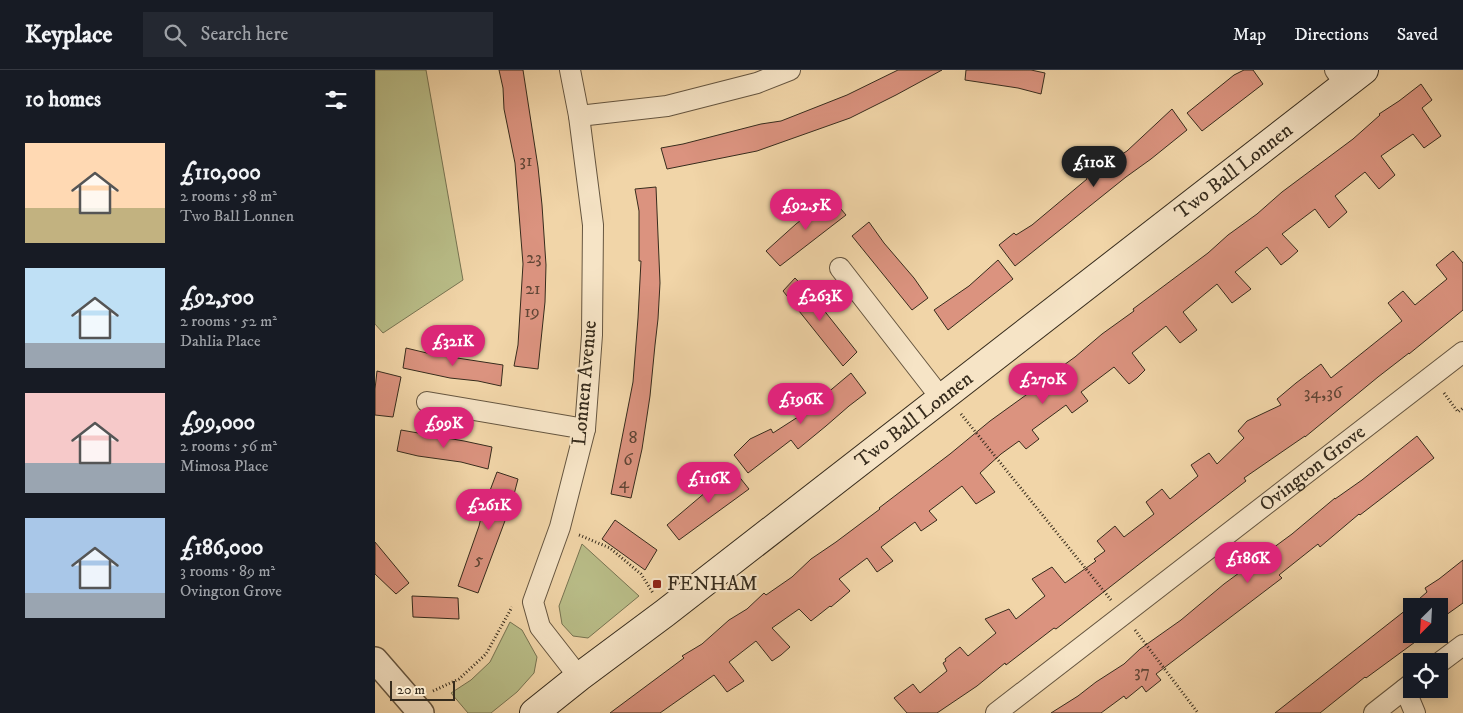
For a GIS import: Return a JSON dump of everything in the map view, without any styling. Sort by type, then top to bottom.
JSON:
[{"type":"main road","name":"Two Ball Lonnen","points":[[534,713],[943,396],[1348,75]]},
{"type":"street","name":"Lonnen Avenue","points":[[533,602],[560,527],[585,429],[592,335],[593,226],[579,116],[570,70]]},
{"type":"street","points":[[579,116],[667,106],[757,83],[790,70]]},
{"type":"street","points":[[840,268],[943,396]]},
{"type":"street","name":"Ovington Grove","points":[[996,713],[1463,352]]},
{"type":"street","points":[[427,402],[585,429]]},
{"type":"street","points":[[533,602],[540,626],[579,677]]},
{"type":"street","points":[[1448,656],[1463,645]]},
{"type":"street","points":[[375,660],[416,707]]},
{"type":"street","points":[[1374,713],[1403,690]]},
{"type":"street","points":[[1411,698],[1415,713]]},
{"type":"path","points":[[1431,377],[1458,412],[1463,408]]},
{"type":"path","points":[[943,396],[1123,615],[1199,713]]},
{"type":"path","points":[[560,527],[610,548],[641,574],[665,613]]},
{"type":"path","points":[[416,707],[459,679],[485,654],[516,600],[533,602]]},
{"type":"green space","points":[[375,70],[426,70],[463,280],[383,333],[375,324]]},
{"type":"green space","points":[[582,544],[639,596],[588,638],[573,636],[562,624],[559,606]]},
{"type":"green space","points":[[510,622],[522,630],[537,657],[534,673],[517,692],[491,713],[468,713],[451,693],[471,680],[490,662]]},
{"type":"building","points":[[499,70],[523,70],[538,167],[546,265],[545,302],[538,369],[514,366],[518,345],[523,264],[515,163],[504,109],[503,88]]},
{"type":"building","points":[[898,70],[942,70],[850,118],[757,151],[667,169],[661,148],[781,121],[847,95]]},
{"type":"building","points":[[966,70],[1031,70],[1045,73],[1041,94],[1018,88],[965,80]]},
{"type":"building","points":[[1244,70],[1253,70],[1263,84],[1202,131],[1187,113],[1234,75]]},
{"type":"building","points":[[1421,84],[1432,100],[1422,108],[1441,136],[1424,148],[1413,134],[1381,156],[1395,175],[1379,189],[1365,172],[1335,196],[1347,212],[1329,228],[1315,209],[1282,234],[1298,251],[1281,265],[1267,247],[1235,272],[1251,289],[1232,303],[1217,284],[1183,312],[1197,330],[1180,343],[1166,326],[1132,353],[1145,370],[1137,378],[1129,384],[1114,367],[1081,392],[1088,401],[1072,413],[1066,405],[1032,430],[1039,439],[1026,449],[1019,441],[1001,454],[980,473],[995,492],[976,504],[962,486],[929,511],[937,520],[921,531],[915,522],[881,547],[893,561],[877,572],[867,558],[839,579],[850,591],[831,607],[811,621],[799,609],[772,628],[790,647],[781,655],[772,661],[756,641],[729,662],[744,681],[727,692],[714,675],[660,713],[610,713],[684,658],[682,656],[702,644],[729,620],[747,609],[764,593],[766,595],[792,577],[811,559],[880,509],[990,421],[1033,390],[1032,388],[1134,311],[1133,309],[1208,253],[1282,192],[1353,139],[1379,114]]},
{"type":"building","points":[[1172,109],[1187,130],[1015,266],[999,245],[1014,233],[1016,235],[1032,225],[1087,179],[1079,167],[1096,156],[1103,166],[1127,151]]},
{"type":"building","points":[[656,187],[660,283],[658,319],[650,396],[642,449],[631,498],[611,494],[633,382],[641,261],[639,261],[639,211],[635,189]]},
{"type":"building","points":[[831,197],[846,215],[780,266],[766,251],[796,224]]},
{"type":"building","points":[[869,222],[928,298],[912,310],[852,236]]},
{"type":"building","points":[[1453,251],[1463,263],[1463,310],[1409,354],[1305,437],[1244,478],[1246,481],[1056,629],[1054,628],[1006,665],[1005,663],[977,686],[937,713],[907,713],[894,698],[913,684],[920,693],[947,671],[943,663],[946,661],[945,659],[960,647],[968,656],[996,633],[985,619],[1009,609],[1016,619],[1045,596],[1032,579],[1052,567],[1065,583],[1096,561],[1094,559],[1105,551],[1097,541],[1115,526],[1124,537],[1154,514],[1146,502],[1162,489],[1170,499],[1198,476],[1191,465],[1209,453],[1217,464],[1244,438],[1238,431],[1247,421],[1281,405],[1277,399],[1321,364],[1331,378],[1402,321],[1388,303],[1403,291],[1415,305],[1447,279],[1436,265]]},
{"type":"building","points":[[998,260],[1013,279],[948,330],[934,310],[969,286]]},
{"type":"building","points":[[795,278],[815,299],[857,352],[843,366],[783,291]]},
{"type":"building","points":[[406,348],[431,354],[503,365],[501,386],[403,368]]},
{"type":"building","points":[[377,371],[401,377],[393,417],[375,415]]},
{"type":"building","points":[[851,373],[866,393],[798,449],[791,440],[748,473],[734,455],[750,439],[771,429],[773,433],[801,415]]},
{"type":"building","points":[[401,430],[492,447],[488,469],[461,462],[397,451]]},
{"type":"building","points":[[1417,436],[1434,458],[1359,514],[1320,547],[1318,544],[1279,575],[1282,578],[1156,674],[1161,680],[1146,692],[1142,686],[1126,699],[1124,696],[1101,713],[1051,713],[1124,664],[1140,649],[1181,620],[1224,584],[1292,534],[1335,498],[1362,480]]},
{"type":"building","points":[[733,469],[749,489],[679,540],[667,525]]},
{"type":"building","points":[[497,472],[518,479],[512,502],[478,593],[458,586]]},
{"type":"building","points":[[615,520],[657,550],[645,570],[602,539]]},
{"type":"building","points":[[375,542],[409,583],[396,594],[375,574]]},
{"type":"building","points":[[1463,560],[1463,603],[1448,614],[1448,598],[1420,598],[1427,592],[1425,588]]},
{"type":"building","points":[[412,596],[458,598],[459,619],[413,617]]},
{"type":"building","points":[[1403,612],[1403,643],[1414,643],[1365,677],[1320,713],[1275,713]]},
{"type":"place","name":"FENHAM","points":[[657,584]]}]
